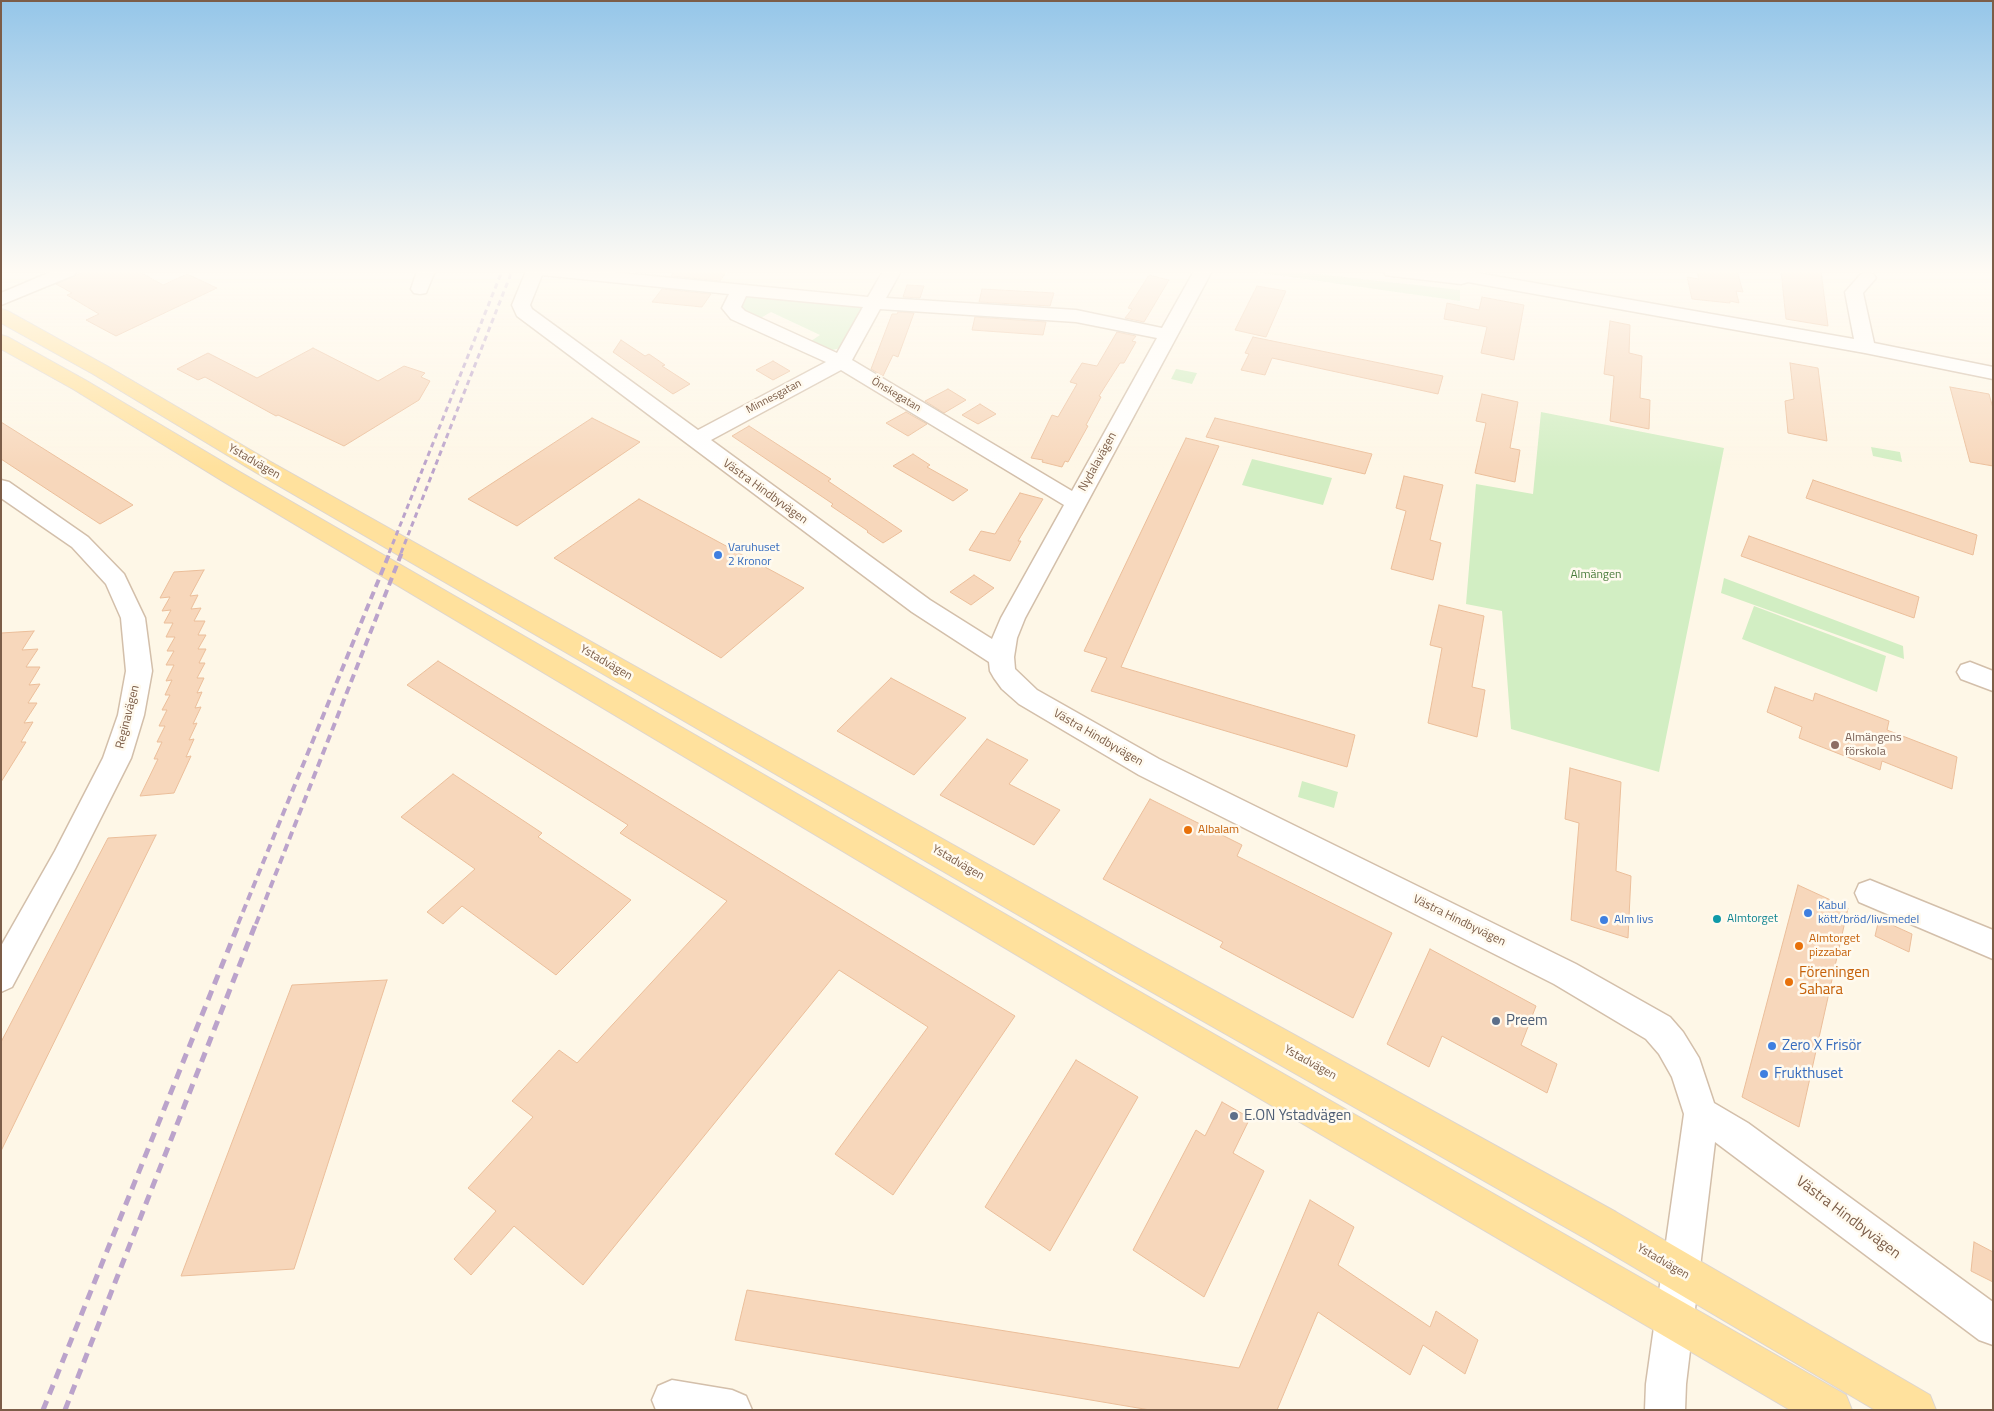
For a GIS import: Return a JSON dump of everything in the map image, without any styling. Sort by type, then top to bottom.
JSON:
[{"type":"main road","name":"Ystadvägen","points":[[40,337],[272,472],[1125,959],[1681,1272],[1915,1410]]},
{"type":"main road","name":"Ystadvägen","points":[[1,341],[80,385],[232,477],[1109,992],[1831,1410]]},
{"type":"street","name":"Västra Hindbyvägen","points":[[557,337],[921,606],[1001,657],[1004,671],[1011,682],[1028,697],[1070,724],[1149,767],[1566,974],[1658,1028],[1671,1043],[1687,1070],[1701,1114],[1666,1384],[1665,1410]]},
{"type":"street","name":"Önskegatan","points":[[784,337],[840,362],[1076,502]]},
{"type":"street","points":[[840,362],[855,337]]},
{"type":"street","name":"Nydalavägen","points":[[1001,657],[1005,638],[1013,618],[1166,337]]},
{"type":"street","points":[[1812,337],[1866,346],[1993,373]]},
{"type":"street","points":[[1864,337],[1866,346]]},
{"type":"street","name":"Minnesgatan","points":[[695,440],[840,362]]},
{"type":"street","name":"Reginavägen","points":[[1,487],[80,542],[116,580],[133,618],[139,671],[131,715],[117,758],[65,860],[1,977]]},
{"type":"street","points":[[1870,893],[1993,945]]},
{"type":"street","name":"Västra Hindbyvägen","points":[[1701,1114],[1743,1140],[1993,1326]]},
{"type":"street","points":[[672,1400],[732,1410]]},
{"type":"green space","points":[[817,337],[847,337],[841,348],[828,351],[808,343]]},
{"type":"green space","points":[[1176,369],[1197,373],[1192,384],[1171,379]]},
{"type":"green space","name":"Almängen","points":[[1541,412],[1724,448],[1659,772],[1511,729],[1502,611],[1466,604],[1476,484],[1533,494]]},
{"type":"green space","points":[[1871,447],[1900,452],[1902,462],[1873,456]]},
{"type":"green space","points":[[1252,459],[1332,478],[1323,505],[1242,485]]},
{"type":"green space","points":[[1724,578],[1903,646],[1904,659],[1721,593]]},
{"type":"green space","points":[[1754,606],[1886,656],[1877,692],[1742,639]]},
{"type":"green space","points":[[1302,781],[1338,792],[1334,808],[1298,797]]},
{"type":"building","points":[[883,337],[905,337],[898,357],[893,355],[883,376],[871,369]]},
{"type":"building","points":[[1114,337],[1135,337],[1132,341],[1136,342],[1124,363],[1120,363],[1099,396],[1101,397],[1086,425],[1088,426],[1068,462],[1065,461],[1062,467],[1031,458],[1052,415],[1058,417],[1077,384],[1070,382],[1082,363],[1097,366]]},
{"type":"building","points":[[1253,337],[1443,376],[1438,394],[1272,358],[1265,375],[1241,370],[1249,354],[1245,353]]},
{"type":"building","points":[[1485,337],[1518,337],[1514,360],[1481,353]]},
{"type":"building","points":[[1608,337],[1630,337],[1629,353],[1642,356],[1640,398],[1650,400],[1649,429],[1610,421],[1614,376],[1604,374]]},
{"type":"building","points":[[621,340],[645,356],[649,354],[665,365],[662,366],[690,384],[673,394],[613,352]]},
{"type":"building","points":[[313,348],[378,381],[404,366],[425,373],[421,377],[430,381],[419,400],[344,446],[278,415],[276,416],[205,377],[198,380],[177,369],[208,353],[257,378]]},
{"type":"building","points":[[773,361],[790,371],[773,380],[756,370]]},
{"type":"building","points":[[1790,363],[1818,368],[1827,441],[1788,433],[1785,401],[1794,399]]},
{"type":"building","points":[[1950,387],[1989,394],[1993,408],[1993,466],[1970,462]]},
{"type":"building","points":[[948,389],[966,400],[944,413],[925,401]]},
{"type":"building","points":[[1482,394],[1518,402],[1510,448],[1520,450],[1515,482],[1475,473],[1486,423],[1476,421]]},
{"type":"building","points":[[980,404],[996,414],[978,424],[962,415]]},
{"type":"building","points":[[906,412],[927,424],[908,436],[886,423]]},
{"type":"building","points":[[592,418],[640,442],[517,526],[468,499]]},
{"type":"building","points":[[1215,418],[1372,454],[1365,474],[1206,437]]},
{"type":"building","points":[[1,422],[133,505],[100,524],[1,459]]},
{"type":"building","points":[[749,426],[831,479],[828,481],[902,531],[883,543],[831,506],[833,504],[732,436]]},
{"type":"building","points":[[1186,438],[1219,446],[1121,667],[1355,735],[1347,767],[1091,691],[1107,658],[1084,651]]},
{"type":"building","points":[[913,454],[930,465],[927,467],[968,490],[953,501],[893,466]]},
{"type":"building","points":[[1404,476],[1443,485],[1430,540],[1441,543],[1433,580],[1391,569],[1406,511],[1396,508]]},
{"type":"building","points":[[1813,480],[1977,535],[1973,555],[1806,498]]},
{"type":"building","points":[[1020,493],[1043,499],[1018,541],[1021,541],[1010,561],[969,550],[981,531],[995,534]]},
{"type":"building","points":[[639,499],[804,588],[721,658],[554,558]]},
{"type":"building","points":[[1749,536],[1919,597],[1914,618],[1741,556]]},
{"type":"building","points":[[204,570],[190,596],[198,595],[191,609],[201,608],[194,621],[205,621],[198,635],[206,635],[198,649],[206,649],[199,663],[205,663],[197,678],[204,678],[197,693],[202,692],[195,708],[201,707],[193,724],[197,723],[189,740],[194,739],[186,757],[191,756],[174,793],[140,796],[158,759],[154,759],[162,742],[157,742],[165,726],[159,726],[167,710],[162,710],[170,695],[165,695],[172,680],[166,681],[174,665],[166,665],[174,651],[167,651],[175,637],[166,637],[173,623],[164,623],[171,610],[162,611],[170,597],[160,598],[174,572]]},
{"type":"building","points":[[974,575],[994,588],[971,605],[950,592]]},
{"type":"building","points":[[1439,605],[1484,616],[1472,687],[1485,690],[1477,737],[1428,723],[1442,648],[1430,645]]},
{"type":"building","points":[[34,631],[22,650],[38,649],[26,667],[40,667],[29,685],[40,684],[28,703],[37,703],[24,723],[33,722],[21,742],[26,742],[1,782],[1,633]]},
{"type":"building","points":[[438,661],[1015,1016],[893,1195],[835,1154],[928,1027],[839,970],[583,1285],[514,1226],[471,1275],[454,1259],[496,1211],[468,1188],[533,1117],[512,1101],[559,1050],[577,1063],[727,901],[620,833],[628,825],[407,685]]},
{"type":"building","points":[[891,678],[966,718],[914,775],[837,731]]},
{"type":"building","points":[[1775,687],[1813,701],[1815,693],[1889,721],[1887,730],[1957,757],[1952,789],[1882,761],[1880,770],[1799,738],[1802,727],[1767,712]]},
{"type":"building","points":[[987,739],[1028,760],[1009,784],[1060,810],[1034,845],[940,795]]},
{"type":"building","points":[[1570,768],[1621,782],[1616,871],[1631,876],[1628,938],[1571,920],[1579,823],[1565,819]]},
{"type":"building","points":[[453,774],[542,833],[538,837],[631,900],[556,975],[462,906],[443,924],[427,912],[475,869],[401,817]]},
{"type":"building","points":[[1150,799],[1242,845],[1237,856],[1392,933],[1353,1018],[1220,947],[1223,942],[1103,879]]},
{"type":"building","points":[[156,835],[1,1151],[1,1042],[108,838]]},
{"type":"building","points":[[1798,885],[1848,908],[1799,1127],[1742,1097]]},
{"type":"building","points":[[1879,919],[1912,934],[1909,952],[1875,936]]},
{"type":"building","name":"Preem","points":[[1430,949],[1536,1006],[1521,1045],[1557,1064],[1547,1093],[1442,1036],[1429,1067],[1387,1044]]},
{"type":"building","points":[[387,980],[294,1269],[181,1276],[292,985]]},
{"type":"building","points":[[1076,1060],[1138,1097],[1050,1251],[985,1207]]},
{"type":"building","points":[[1222,1102],[1250,1118],[1233,1153],[1264,1171],[1204,1297],[1133,1250],[1196,1130],[1205,1136]]},
{"type":"building","points":[[1310,1200],[1354,1227],[1338,1265],[1430,1327],[1436,1311],[1478,1340],[1465,1374],[1423,1345],[1410,1375],[1318,1312],[1277,1410],[1150,1410],[735,1340],[747,1290],[1239,1368]]},
{"type":"building","points":[[1974,1242],[1993,1252],[1993,1282],[1971,1271]]},
{"type":"railway","points":[[389,553],[476,337]]},
{"type":"railway","points":[[401,553],[486,337]]},
{"type":"railway","points":[[238,924],[390,552]]},
{"type":"railway","points":[[256,924],[402,552]]},
{"type":"railway","points":[[43,1410],[239,923]]},
{"type":"railway","points":[[65,1410],[256,923]]},
{"type":"place","name":"Varuhuset 2 Kronor","points":[[718,555]]},
{"type":"place","name":"Almängens förskola","points":[[1835,745]]},
{"type":"place","name":"Albalam","points":[[1188,830]]},
{"type":"place","name":"Kabul kött/bröd/livsmedel","points":[[1808,913]]},
{"type":"place","name":"Almtorget","points":[[1717,919]]},
{"type":"place","name":"Alm livs","points":[[1604,920]]},
{"type":"place","name":"Almtorget pizzabar","points":[[1799,946]]},
{"type":"place","name":"Föreningen Sahara","points":[[1789,982]]},
{"type":"place","name":"Preem","points":[[1496,1021]]},
{"type":"place","name":"Zero X Frisör","points":[[1772,1046]]},
{"type":"place","name":"Frukthuset","points":[[1764,1074]]},
{"type":"place","name":"E.ON Ystadvägen","points":[[1234,1116]]}]
